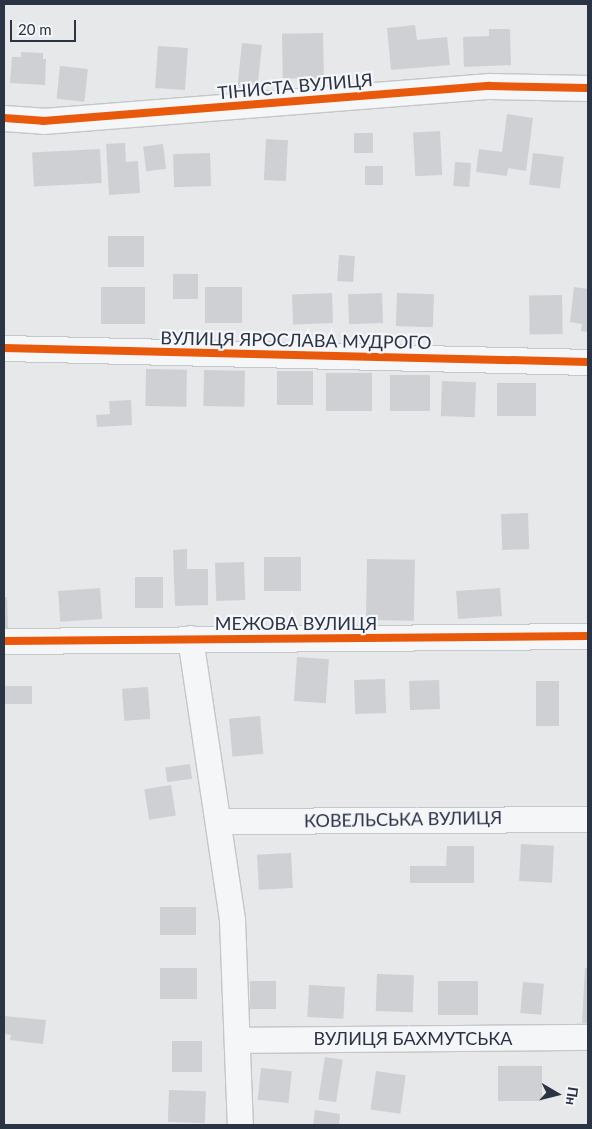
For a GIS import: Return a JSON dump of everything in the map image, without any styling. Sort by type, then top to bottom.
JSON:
[{"type":"street","name":"ТІНИСТА ВУЛИЦЯ","points":[[4,118],[43,121],[490,86],[588,88]]},
{"type":"street","name":"ВУЛИЦЯ ЯРОСЛАВА МУДРОГО","points":[[4,348],[588,362]]},
{"type":"street","name":"МЕЖОВА ВУЛИЦЯ","points":[[4,641],[588,636]]},
{"type":"street","points":[[190,638],[219,821],[232,920],[240,1125]]},
{"type":"street","name":"КОВЕЛЬСЬКА ВУЛИЦЯ","points":[[219,821],[588,819]]},
{"type":"street","name":"ВУЛИЦЯ БАХМУТСЬКА","points":[[238,1040],[588,1037]]},
{"type":"building","points":[[415,25],[417,40],[447,37],[450,65],[391,70],[387,28]]},
{"type":"building","points":[[489,29],[510,29],[511,65],[464,67],[463,37],[489,36]]},
{"type":"building","points":[[323,33],[324,78],[283,79],[282,34]]},
{"type":"building","points":[[242,43],[262,45],[257,90],[237,88]]},
{"type":"building","points":[[158,46],[188,48],[185,90],[155,88]]},
{"type":"building","points":[[21,52],[43,53],[43,59],[46,59],[45,85],[10,83],[12,57],[21,57]]},
{"type":"building","points":[[60,66],[88,69],[84,102],[57,99]]},
{"type":"building","points":[[507,114],[533,118],[526,171],[508,168],[507,176],[476,172],[479,149],[502,152]]},
{"type":"building","points":[[440,131],[442,175],[415,176],[413,132]]},
{"type":"building","points":[[354,133],[373,133],[373,153],[354,153]]},
{"type":"building","points":[[266,139],[288,140],[286,181],[264,180]]},
{"type":"building","points":[[125,143],[126,162],[138,161],[140,193],[109,195],[106,144]]},
{"type":"building","points":[[163,144],[166,169],[146,171],[143,146]]},
{"type":"building","points":[[100,149],[102,183],[34,187],[32,153]]},
{"type":"building","points":[[210,153],[211,186],[174,187],[173,154]]},
{"type":"building","points":[[533,153],[564,157],[560,189],[529,185]]},
{"type":"building","points":[[455,162],[471,163],[469,187],[453,186]]},
{"type":"building","points":[[365,166],[383,166],[383,185],[365,185]]},
{"type":"building","points":[[108,236],[144,236],[144,267],[108,267]]},
{"type":"building","points":[[339,255],[355,256],[353,282],[337,281]]},
{"type":"building","points":[[173,274],[198,274],[198,299],[173,299]]},
{"type":"building","points":[[101,287],[145,287],[145,324],[101,324]]},
{"type":"building","points":[[205,287],[242,287],[242,323],[205,323]]},
{"type":"building","points":[[574,287],[588,289],[588,332],[581,331],[582,324],[570,322]]},
{"type":"building","points":[[332,293],[333,323],[293,324],[292,294]]},
{"type":"building","points":[[382,293],[383,323],[349,324],[348,294]]},
{"type":"building","points":[[397,293],[434,294],[433,327],[396,326]]},
{"type":"building","points":[[562,295],[563,334],[530,335],[529,296]]},
{"type":"building","points":[[146,369],[187,370],[186,407],[145,406]]},
{"type":"building","points":[[204,370],[245,371],[244,407],[203,406]]},
{"type":"building","points":[[277,371],[313,371],[313,405],[277,405]]},
{"type":"building","points":[[326,373],[372,373],[372,411],[326,411]]},
{"type":"building","points":[[390,375],[430,375],[430,411],[390,411]]},
{"type":"building","points":[[442,381],[476,382],[475,417],[441,416]]},
{"type":"building","points":[[497,383],[536,383],[536,416],[497,416]]},
{"type":"building","points":[[131,400],[132,425],[97,427],[96,415],[110,414],[109,401]]},
{"type":"building","points":[[528,513],[529,549],[502,550],[501,514]]},
{"type":"building","points":[[187,549],[187,569],[208,569],[208,605],[175,606],[173,550]]},
{"type":"building","points":[[264,557],[301,557],[301,591],[264,591]]},
{"type":"building","points":[[367,559],[415,560],[414,621],[366,620]]},
{"type":"building","points":[[244,562],[245,600],[216,601],[215,563]]},
{"type":"building","points":[[135,577],[163,577],[163,608],[135,608]]},
{"type":"building","points":[[100,588],[102,619],[60,622],[58,591]]},
{"type":"building","points":[[500,588],[502,616],[458,619],[456,591]]},
{"type":"building","points":[[4,597],[7,597],[8,630],[4,630]]},
{"type":"building","points":[[297,657],[329,659],[326,703],[294,701]]},
{"type":"building","points":[[385,679],[386,713],[355,714],[354,680]]},
{"type":"building","points":[[439,680],[440,709],[410,710],[409,681]]},
{"type":"building","points":[[536,681],[559,681],[559,726],[536,726]]},
{"type":"building","points":[[5,686],[32,686],[32,704],[5,704]]},
{"type":"building","points":[[148,687],[150,719],[124,721],[122,689]]},
{"type":"building","points":[[260,716],[263,754],[232,757],[229,719]]},
{"type":"building","points":[[190,764],[192,779],[167,782],[165,767]]},
{"type":"building","points":[[171,785],[176,816],[149,820],[144,789]]},
{"type":"building","points":[[521,844],[554,846],[552,883],[519,881]]},
{"type":"building","points":[[447,846],[474,846],[474,883],[410,883],[410,866],[446,866]]},
{"type":"building","points":[[291,853],[293,888],[259,890],[257,855]]},
{"type":"building","points":[[160,907],[196,907],[196,935],[160,935]]},
{"type":"building","points":[[160,968],[197,968],[197,999],[160,999]]},
{"type":"building","points":[[585,968],[588,968],[588,1023],[582,1023]]},
{"type":"building","points":[[377,974],[414,975],[413,1012],[376,1011]]},
{"type":"building","points":[[250,981],[276,981],[276,1009],[250,1009]]},
{"type":"building","points":[[438,981],[478,981],[478,1015],[438,1015]]},
{"type":"building","points":[[523,982],[544,984],[541,1015],[520,1013]]},
{"type":"building","points":[[309,985],[345,987],[343,1019],[307,1017]]},
{"type":"building","points":[[4,1016],[46,1020],[43,1044],[10,1040],[11,1035],[4,1034]]},
{"type":"building","points":[[172,1041],[202,1041],[202,1072],[172,1072]]},
{"type":"building","points":[[325,1057],[343,1060],[336,1102],[318,1099]]},
{"type":"building","points":[[498,1066],[542,1066],[542,1101],[498,1101]]},
{"type":"building","points":[[261,1068],[292,1071],[288,1103],[258,1100]]},
{"type":"building","points":[[376,1071],[406,1075],[400,1114],[371,1110]]},
{"type":"building","points":[[169,1090],[206,1091],[205,1123],[168,1122]]},
{"type":"building","points":[[315,1110],[340,1114],[339,1125],[313,1125]]},
{"type":"cycle path","points":[[4,118],[43,121],[490,86],[588,88]]},
{"type":"cycle path","points":[[4,348],[588,362]]},
{"type":"cycle path","points":[[4,641],[588,636]]}]
